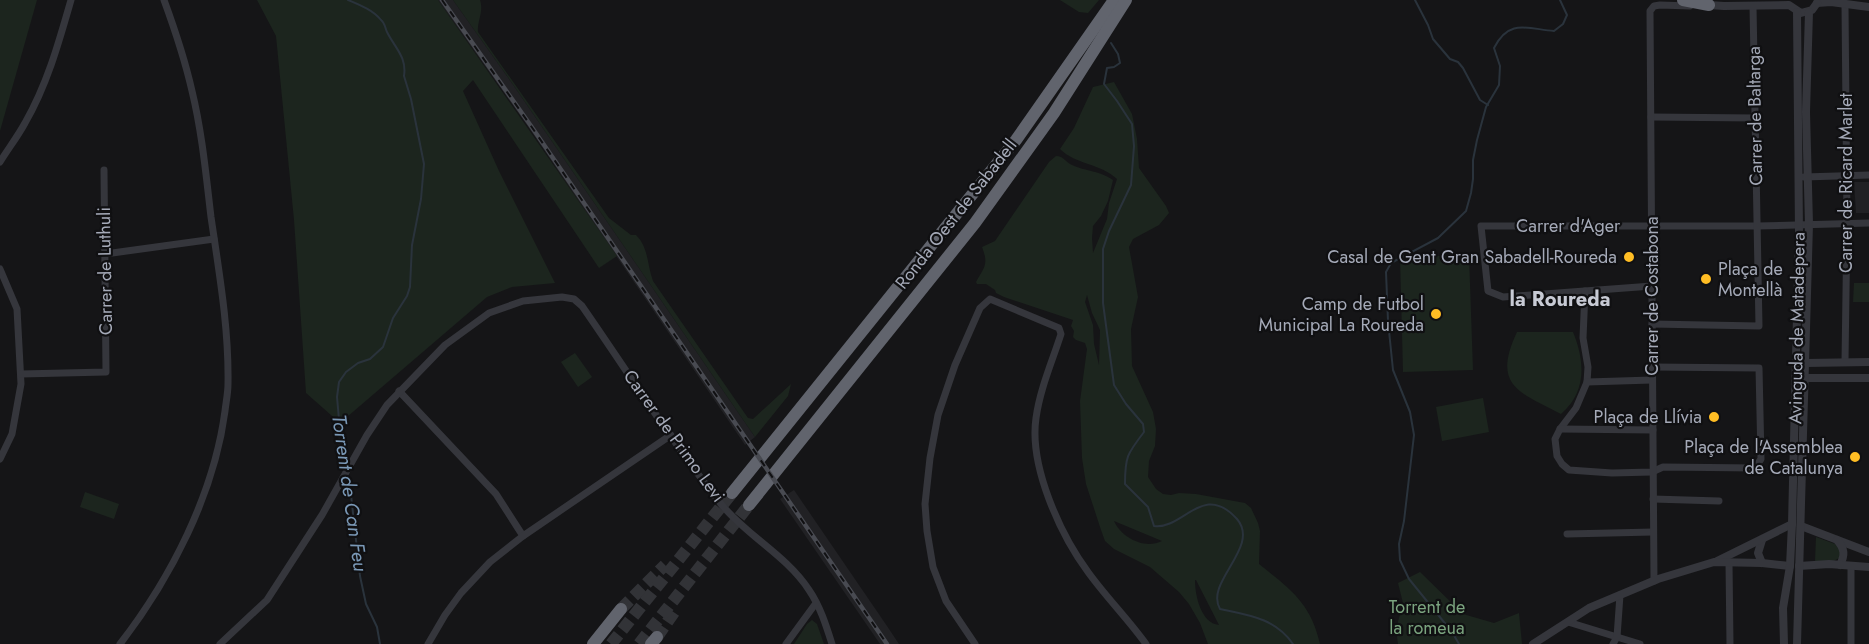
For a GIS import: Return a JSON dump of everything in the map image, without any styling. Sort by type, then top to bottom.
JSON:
[{"type":"highway","name":"Ronda Oest de Sabadell","points":[[732,493],[1016,140],[1114,0]]},
{"type":"highway","name":"Ronda Oest de Sabadell","points":[[749,505],[802,442],[975,223],[1054,113],[1126,0]]},
{"type":"highway","points":[[1683,0],[1717,4]]},
{"type":"highway","points":[[593,644],[621,609]]},
{"type":"street","points":[[0,162],[26,123],[38,97],[51,65],[71,0]]},
{"type":"street","points":[[120,644],[144,613],[202,502],[221,440],[228,386],[225,321],[193,92],[164,0]]},
{"type":"street","points":[[1717,4],[1753,6],[1789,3],[1800,13],[1809,12],[1817,1],[1869,7]]},
{"type":"street","name":"Carrer de Costabona","points":[[1654,580],[1652,9],[1660,5],[1717,4]]},
{"type":"street","name":"Carrer de Ricard Marlet","points":[[1845,5],[1847,223],[1845,362]]},
{"type":"street","name":"Carrer de Baltarga","points":[[1652,324],[1759,326],[1753,6]]},
{"type":"street","name":"Avinguda de Matadepera","points":[[1797,12],[1799,225],[1797,525]]},
{"type":"street","name":"Avinguda de Matadepera","points":[[1797,644],[1795,566],[1806,363],[1809,224],[1806,112],[1809,12]]},
{"type":"street","points":[[1651,117],[1755,118]]},
{"type":"street","name":"Carrer de Luthuli","points":[[21,374],[106,372],[104,170]]},
{"type":"street","points":[[1798,176],[1869,175]]},
{"type":"street","name":"Carrer d'Ager","points":[[1585,291],[1503,297],[1488,291],[1481,226],[1757,226],[1869,223]]},
{"type":"street","points":[[105,254],[214,239]]},
{"type":"street","points":[[0,269],[16,309],[21,374],[12,434],[0,459]]},
{"type":"street","points":[[1652,286],[1585,291],[1583,338],[1588,366],[1587,382],[1576,408],[1560,429],[1555,440],[1557,456],[1569,470],[1612,473],[1652,472],[1663,467],[1755,468],[1758,465],[1761,459],[1760,368],[1652,367]]},
{"type":"street","name":"Carrer de Primo Levi","points":[[399,391],[445,345],[489,313],[523,301],[543,298],[570,298],[577,301],[695,471],[723,507],[808,588],[824,619],[832,644]]},
{"type":"street","points":[[975,644],[946,601],[933,567],[925,504],[938,415],[980,308],[990,299],[1059,328],[1061,334],[1040,398],[1036,421],[1040,470],[1051,506],[1067,539],[1088,572],[1146,644]]},
{"type":"street","points":[[1806,363],[1869,362]]},
{"type":"street","points":[[1805,378],[1869,378]]},
{"type":"street","points":[[1587,382],[1652,380]]},
{"type":"street","points":[[220,644],[267,600],[322,515],[367,435],[399,391],[496,494],[523,536]]},
{"type":"street","points":[[1560,429],[1653,430]]},
{"type":"street","points":[[428,644],[461,593],[490,562],[523,536],[671,435]]},
{"type":"street","points":[[1653,499],[1719,501]]},
{"type":"street","points":[[1533,644],[1589,608],[1654,580],[1714,562],[1797,525],[1869,552]]},
{"type":"street","points":[[1567,534],[1653,532]]},
{"type":"street","points":[[1762,540],[1758,553],[1762,563]]},
{"type":"street","points":[[1838,540],[1844,552],[1840,565]]},
{"type":"street","points":[[1714,562],[1869,567]]},
{"type":"street","points":[[1729,563],[1730,644]]},
{"type":"street","name":"Avinguda de Matadepera","points":[[1784,644],[1783,608],[1795,566]]},
{"type":"street","points":[[1851,566],[1851,644]]},
{"type":"street","points":[[1615,640],[1620,595]]},
{"type":"street","points":[[786,644],[816,603]]},
{"type":"street","points":[[1568,622],[1615,640],[1640,644]]},
{"type":"shaded area","points":[[438,0],[453,0],[514,86],[755,437],[745,445],[529,128]]},
{"type":"shaded area","points":[[1854,182],[1869,182],[1869,213],[1856,213]]},
{"type":"shaded area","points":[[794,490],[899,644],[880,644],[780,499]]},
{"type":"green space","points":[[0,0],[37,0],[0,131]]},
{"type":"green space","points":[[257,0],[438,0],[617,256],[599,268],[473,80],[463,91],[499,171],[555,283],[512,287],[487,297],[340,423],[306,393],[294,220],[276,36]]},
{"type":"green space","points":[[453,0],[480,0],[478,32],[609,218],[640,240],[646,251],[653,281],[748,418],[753,419],[791,384],[788,396],[755,437],[514,86]]},
{"type":"green space","points":[[1060,0],[1099,0],[1088,13],[1079,12]]},
{"type":"green space","points":[[1114,82],[1132,114],[1139,168],[1169,213],[1159,225],[1133,239],[1129,247],[1138,297],[1131,329],[1132,366],[1153,412],[1156,429],[1155,446],[1149,461],[1148,477],[1156,489],[1163,494],[1196,494],[1245,503],[1251,508],[1260,531],[1259,564],[1290,589],[1305,607],[1320,644],[1208,644],[1200,623],[1179,592],[1150,567],[1114,549],[1105,541],[1086,484],[1082,458],[1080,401],[1087,349],[1085,343],[1073,337],[1074,331],[1071,326],[1073,320],[1004,297],[986,284],[976,282],[985,262],[982,247],[995,241],[1049,162],[1056,156],[1072,165],[1103,174],[1113,180],[1108,201],[1093,226],[1093,253],[1107,219],[1109,203],[1117,179],[1103,170],[1073,158],[1060,149],[1074,128],[1093,87]],"holes":[[[1087,295],[1100,330],[1099,365],[1094,344],[1093,325],[1085,302]],[[1114,521],[1162,541],[1141,543],[1128,537]],[[1196,580],[1219,625],[1203,614],[1195,586]]]},
{"type":"green space","name":"Camp de Futbol Municipal La Roureda","points":[[1469,255],[1473,370],[1403,372],[1400,257]]},
{"type":"green space","points":[[1854,283],[1869,283],[1869,302],[1853,302]]},
{"type":"green space","points":[[1517,332],[1573,332],[1580,354],[1581,376],[1576,396],[1561,414],[1532,399],[1514,385],[1507,364]]},
{"type":"green space","points":[[575,353],[592,377],[578,387],[561,362]]},
{"type":"green space","points":[[1483,398],[1489,432],[1442,441],[1436,407]]},
{"type":"green space","points":[[85,492],[119,504],[114,519],[80,507]]},
{"type":"green space","points":[[1816,537],[1835,544],[1841,551],[1839,558],[1832,562],[1815,561]]},
{"type":"green space","name":"Torrent de la romeua","points":[[1420,572],[1463,614],[1494,623],[1519,613],[1522,644],[1398,644],[1396,629],[1403,603],[1398,583]]},
{"type":"green space","points":[[812,620],[817,624],[824,644],[794,644],[807,624]]},
{"type":"waterway","name":"Torrent de Can Feu","points":[[345,469],[339,442],[337,397],[339,382],[346,372],[358,363],[370,359],[383,347],[393,318],[407,296],[410,287],[412,245],[421,199],[424,164],[402,58],[378,16],[348,0]]},
{"type":"waterway","points":[[1415,0],[1433,39],[1450,59],[1458,62],[1480,100],[1488,105]]},
{"type":"waterway","points":[[1459,644],[1409,579],[1400,560],[1399,544],[1404,521],[1414,435],[1410,412],[1393,370],[1386,272],[1391,263],[1438,238],[1466,211],[1471,193],[1477,140],[1486,107],[1499,85],[1500,66],[1494,48],[1506,32],[1513,29],[1554,31],[1563,24],[1567,15],[1560,0]]},
{"type":"waterway","points":[[1111,43],[1118,54],[1120,63],[1107,68],[1104,84],[1132,124],[1134,146],[1131,185],[1103,249],[1103,303],[1114,385],[1143,424],[1144,432],[1128,456],[1125,484],[1148,507],[1154,526],[1174,521],[1203,506],[1214,505],[1225,509],[1237,519],[1243,530],[1242,541],[1219,587],[1217,599],[1220,609],[1269,623],[1278,628],[1293,644]]},
{"type":"waterway","name":"Torrent de Can Feu","points":[[347,477],[360,576],[366,604],[377,627],[380,644]]},
{"type":"tunnel","points":[[611,644],[732,493]]},
{"type":"tunnel","points":[[639,644],[749,505]]},
{"type":"tunnel","points":[[621,609],[665,565]]},
{"type":"tunnel","points":[[657,637],[675,611]]},
{"type":"railway","points":[[442,0],[887,644]]},
{"type":"place","name":"Casal de Gent Gran Sabadell-Roureda","points":[[1629,257]]},
{"type":"place","name":"Plaça de Montellà","points":[[1706,279]]},
{"type":"place","name":"Camp de Futbol Municipal La Roureda","points":[[1436,314]]},
{"type":"place","name":"Plaça de Llívia","points":[[1714,417]]},
{"type":"place","name":"Plaça de l'Assemblea de Catalunya","points":[[1855,457]]},
{"type":"district","name":"la Roureda","points":[[1560,299]]}]
